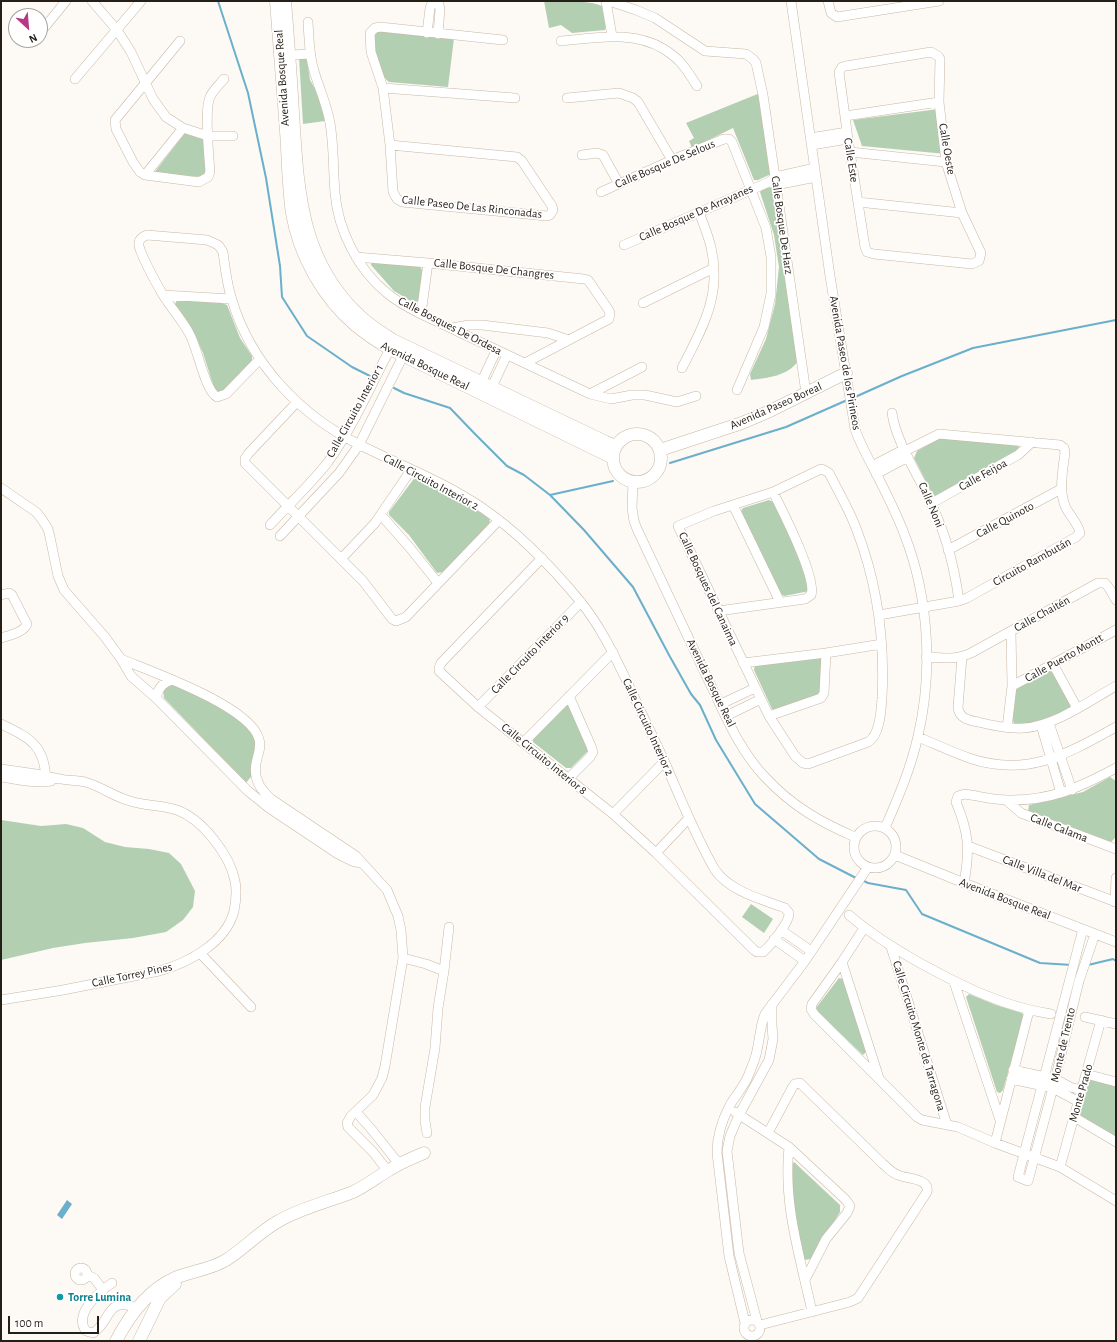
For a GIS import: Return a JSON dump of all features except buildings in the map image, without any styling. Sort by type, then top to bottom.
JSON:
[{"type":"main road","name":"Avenida Bosque Real","points":[[276,1],[290,132],[306,225],[312,247],[320,264],[344,300],[361,318],[393,340],[613,458]]},
{"type":"main road","name":"Avenida Bosque Real","points":[[285,1],[290,55],[290,132],[293,214],[304,252],[324,290],[345,316],[367,334],[403,356],[616,446]]},
{"type":"main road","name":"Avenida Paseo Boreal","points":[[660,450],[742,423],[770,411],[846,373]]},
{"type":"main road","points":[[631,434],[638,434],[651,438],[660,450],[660,463],[657,470],[647,479],[633,481],[621,476],[616,470],[613,458],[616,446],[625,437],[631,434]]},
{"type":"main road","points":[[116,1341],[137,1308],[158,1288],[175,1278],[210,1268],[224,1261],[277,1222],[293,1213],[354,1191],[398,1164],[424,1153]]},
{"type":"main road","points":[[139,1341],[160,1298],[167,1290],[189,1273]]},
{"type":"main road","points":[[137,1308],[149,1321]]},
{"type":"street","points":[[48,23],[66,1]]},
{"type":"street","points":[[92,1],[117,30],[131,52],[153,99],[166,116],[183,128],[208,136],[233,136]]},
{"type":"street","points":[[75,79],[140,1]]},
{"type":"street","points":[[427,32],[430,8],[433,1]]},
{"type":"street","points":[[438,1],[440,9],[438,34]]},
{"type":"street","points":[[606,1],[612,36]]},
{"type":"street","name":"Calle Bosque De Harz","points":[[609,1],[655,18],[705,50],[710,52],[746,54],[753,59],[756,64],[762,95],[773,181],[806,393]]},
{"type":"street","name":"Avenida Paseo de los Pirineos","points":[[791,1],[854,429],[905,537],[913,560],[923,607],[926,633],[925,699],[918,737],[902,789],[885,828]]},
{"type":"street","points":[[828,1],[833,16],[837,17],[939,1]]},
{"type":"street","name":"Calle Bosques De Ordesa","points":[[308,22],[310,54],[313,69],[330,124],[335,195],[340,218],[356,257],[377,284],[387,294],[421,314],[590,394],[611,399],[632,395],[645,395],[677,402],[696,396]]},
{"type":"street","name":"Calle Paseo De Las Rinconadas","points":[[390,144],[517,157],[522,161],[552,206],[552,212],[547,216],[400,201],[393,192],[384,88],[371,52],[369,37],[371,31],[380,27],[503,40]]},
{"type":"street","points":[[561,41],[612,36],[641,39],[657,45],[681,62],[697,86]]},
{"type":"street","points":[[180,41],[117,118],[115,123],[116,129],[133,162],[145,175],[199,182],[207,179],[210,172],[207,112],[209,98],[224,79]]},
{"type":"street","name":"Calle Oeste","points":[[840,69],[846,66],[931,52],[938,56],[940,59],[939,102],[946,162],[962,213],[981,253],[979,261]]},
{"type":"street","points":[[290,55],[310,54]]},
{"type":"street","name":"Calle Este","points":[[840,69],[839,75],[847,136],[867,252],[972,264],[979,261]]},
{"type":"street","points":[[384,88],[515,98]]},
{"type":"street","points":[[567,98],[620,93],[633,98],[638,102],[672,160]]},
{"type":"street","points":[[845,116],[939,102]]},
{"type":"street","points":[[145,175],[183,128]]},
{"type":"street","points":[[811,142],[847,136]]},
{"type":"street","name":"Calle Bosque De Selous","points":[[601,192],[672,160],[724,139],[729,139],[732,142],[764,222],[771,257],[771,294],[764,327],[737,390]]},
{"type":"street","points":[[850,152],[946,162]]},
{"type":"street","points":[[582,155],[597,153],[603,155],[619,184]]},
{"type":"street","name":"Calle Bosque De Arrayanes","points":[[624,244],[751,189],[773,181],[816,172]]},
{"type":"street","points":[[858,202],[962,213]]},
{"type":"street","points":[[682,368],[701,331],[709,310],[714,288],[714,268],[711,246],[699,212]]},
{"type":"street","name":"Calle Circuito Interior 2","points":[[163,295],[139,248],[138,243],[141,239],[147,235],[207,240],[219,246],[222,252],[231,299],[248,341],[280,385],[297,402],[344,437],[461,495],[481,507],[499,520],[542,558],[581,602],[606,638],[708,860],[719,876],[741,891],[785,908],[790,914],[789,918],[774,939],[765,949],[760,952]]},
{"type":"street","name":"Calle Bosque De Changres","points":[[356,257],[588,280],[608,310],[610,316],[607,321],[569,340]]},
{"type":"street","points":[[421,314],[428,263]]},
{"type":"street","points":[[644,303],[714,268]]},
{"type":"street","points":[[163,295],[231,299]]},
{"type":"street","points":[[163,295],[189,332],[195,344],[209,386],[214,395],[217,397],[226,394],[260,359]]},
{"type":"street","points":[[452,328],[469,324],[482,325],[548,333],[569,340]]},
{"type":"street","points":[[525,363],[569,340]]},
{"type":"street","name":"Calle Circuito Interior 1","points":[[270,525],[327,463],[344,437],[390,349]]},
{"type":"street","points":[[484,389],[496,350]]},
{"type":"street","points":[[484,389],[507,355]]},
{"type":"street","name":"Calle Circuito Interior 1","points":[[280,536],[339,473],[359,445],[403,356]]},
{"type":"street","points":[[590,394],[642,367]]},
{"type":"street","points":[[297,402],[248,454],[245,461],[246,465],[363,581],[392,619],[399,621],[406,617],[499,520]]},
{"type":"street","name":"Calle Noni","points":[[892,413],[893,420],[907,454],[936,513],[948,550],[959,601]]},
{"type":"street","name":"Circuito Rambután","points":[[874,470],[907,454],[939,434],[1060,445],[1064,448],[1065,452],[1062,489],[1066,508],[1079,530],[1079,535],[968,598],[959,601],[879,615]]},
{"type":"street","name":"Calle Feijoa","points":[[932,504],[1018,455],[1032,442]]},
{"type":"street","points":[[341,559],[381,515],[411,470]]},
{"type":"street","name":"Calle Bosques del Canaima","points":[[821,470],[827,471],[856,527],[868,562],[879,615],[883,667],[881,708],[876,734],[872,740],[808,764],[804,763],[795,756],[769,716],[678,526],[714,511],[773,492],[821,470]]},
{"type":"street","name":"Avenida Bosque Real","points":[[633,481],[632,508],[635,525],[726,716],[752,762],[779,791],[814,818],[832,828],[856,837]]},
{"type":"street","points":[[1,488],[36,512],[41,518],[50,537],[58,576],[64,590],[105,636],[131,676],[156,698],[248,791],[269,808],[338,854],[352,861],[361,863]]},
{"type":"street","name":"Calle Quinoto","points":[[948,550],[1062,489]]},
{"type":"street","points":[[718,610],[806,599],[812,595],[812,588],[804,560],[773,492]]},
{"type":"street","points":[[733,505],[780,602]]},
{"type":"street","points":[[381,515],[438,583]]},
{"type":"street","name":"Calle Circuito Interior 8","points":[[542,558],[440,665],[439,668],[441,673],[478,707],[613,814],[656,853],[754,950],[760,952]]},
{"type":"street","name":"Calle Chaitén","points":[[926,657],[962,657],[1098,583],[1105,583],[1116,600]]},
{"type":"street","points":[[1,595],[9,592],[12,595],[27,624],[18,632],[1,638]]},
{"type":"street","name":"Calle Circuito Interior 9","points":[[478,707],[581,602]]},
{"type":"street","name":"Calle Puerto Montt","points":[[1012,686],[1116,630]]},
{"type":"street","points":[[1007,728],[1012,686],[1011,631]]},
{"type":"street","points":[[743,663],[826,653],[882,644]]},
{"type":"street","points":[[523,743],[613,652]]},
{"type":"street","points":[[769,716],[822,698],[824,694],[826,653]]},
{"type":"street","points":[[962,657],[958,707],[960,713],[964,718],[996,727],[1025,728],[1045,724],[1116,686]]},
{"type":"street","points":[[121,659],[207,695],[236,714],[254,729],[259,737],[260,745],[255,774],[259,786],[264,793],[271,800],[352,852],[378,879],[392,901],[398,916],[401,930],[403,958],[389,1049],[382,1078],[373,1095],[348,1121],[347,1125],[387,1170]]},
{"type":"street","points":[[1053,664],[1077,708]]},
{"type":"street","points":[[156,698],[161,686],[165,682],[172,680]]},
{"type":"street","points":[[721,704],[755,688]]},
{"type":"street","points":[[568,779],[593,752],[569,696]]},
{"type":"street","points":[[726,716],[761,699]]},
{"type":"street","points":[[1,724],[19,732],[36,747],[44,763],[46,779]]},
{"type":"street","points":[[1045,724],[1055,758],[1061,793]]},
{"type":"street","points":[[918,737],[969,758],[1000,765],[1018,765],[1055,758],[1116,727]]},
{"type":"street","points":[[1055,758],[1072,790]]},
{"type":"street","points":[[613,814],[664,762]]},
{"type":"street","name":"Calle Torrey Pines","points":[[1,769],[46,779]]},
{"type":"street","points":[[964,883],[968,846],[963,820],[956,802],[958,796],[965,794],[1006,800],[1035,798],[1072,790],[1116,769]]},
{"type":"street","name":"Calle Torrey Pines","points":[[1,777],[85,782],[129,801],[177,810],[192,818],[209,834],[223,852],[235,880],[236,895],[230,922],[221,934],[210,946],[187,961],[174,967],[63,990],[1,1000]]},
{"type":"street","name":"Calle Calama","points":[[1006,800],[1027,816],[1116,849]]},
{"type":"street","points":[[656,853],[689,818]]},
{"type":"street","points":[[759,1325],[757,1334],[750,1338],[744,1330],[745,1323],[729,1256],[717,1153],[719,1131],[729,1107],[749,1075],[757,1052],[762,1022],[765,1014],[805,961],[865,871],[874,868],[881,868],[895,855],[895,839],[885,828],[872,826],[865,828],[856,837],[853,844],[854,851],[856,858],[865,871]]},
{"type":"street","name":"Calle Villa del Mar","points":[[968,846],[1115,902]]},
{"type":"street","name":"Avenida Bosque Real","points":[[895,855],[1116,942]]},
{"type":"street","points":[[1115,902],[1116,878]]},
{"type":"street","name":"Calle Circuito Monte de Tarragona","points":[[849,915],[864,928],[891,946],[954,982],[1011,1006],[1029,1011],[1051,1014]]},
{"type":"street","points":[[427,1133],[425,1107],[435,1048],[438,1008],[449,927]]},
{"type":"street","name":"Calle Circuito Monte de Tarragona","points":[[864,928],[812,1004],[812,1012],[917,1117],[922,1120],[958,1127],[995,1143],[1060,1166],[1116,1201]]},
{"type":"street","points":[[1074,979],[1079,961],[1083,929]]},
{"type":"street","points":[[781,930],[811,951]]},
{"type":"street","points":[[1079,961],[1094,934]]},
{"type":"street","points":[[774,939],[805,961]]},
{"type":"street","name":"Calle Circuito Monte de Tarragona","points":[[891,946],[947,1125]]},
{"type":"street","points":[[200,953],[251,1007]]},
{"type":"street","points":[[403,958],[426,964],[444,971]]},
{"type":"street","name":"Calle Circuito Monte de Tarragona","points":[[842,962],[879,1080]]},
{"type":"street","name":"Monte de Trento","points":[[1074,979],[1054,1084],[1028,1181],[1018,1178],[1044,1076],[1074,979]]},
{"type":"street","points":[[954,982],[1000,1120]]},
{"type":"street","points":[[763,1341],[739,1253],[727,1151],[730,1136],[739,1115],[769,1060],[773,1039],[772,1004]]},
{"type":"street","points":[[995,1143],[1029,1011]]},
{"type":"street","points":[[1085,1016],[1116,1024]]},
{"type":"street","name":"Monte Prado","points":[[1060,1166],[1101,1020]]},
{"type":"street","points":[[1086,1074],[1116,1082]]},
{"type":"street","points":[[1012,1075],[1044,1076],[1079,1102]]},
{"type":"street","points":[[1012,1075],[1042,1086],[1054,1084],[1082,1090]]},
{"type":"street","points":[[745,1323],[750,1320],[759,1325],[850,1302],[859,1296],[927,1192],[928,1188],[921,1181],[908,1179],[898,1175],[883,1164],[800,1083],[795,1084],[792,1088],[768,1133]]},
{"type":"street","points":[[729,1107],[789,1147],[846,1200],[850,1206],[847,1213],[826,1239],[805,1280]]},
{"type":"street","points":[[356,1112],[374,1132],[398,1164]]},
{"type":"street","points":[[1074,1117],[1116,1142]]},
{"type":"street","points":[[362,1142],[374,1132]]},
{"type":"street","points":[[789,1147],[787,1164],[790,1216],[797,1254],[805,1280],[812,1312]]},
{"type":"street","points":[[87,1275],[94,1278],[103,1290]]},
{"type":"street","points":[[112,1283],[92,1302],[83,1316],[83,1328],[86,1331],[93,1332],[97,1330],[110,1311],[115,1307],[129,1305],[137,1308]]},
{"type":"green space","points":[[544,1],[582,2],[602,6],[606,27],[605,30],[572,33],[561,25],[549,28]]},
{"type":"green space","points":[[376,31],[454,38],[448,87],[389,82],[378,66],[374,43]]},
{"type":"green space","points":[[299,57],[305,57],[307,60],[310,80],[318,94],[325,121],[303,124]]},
{"type":"green space","points":[[760,93],[771,174],[758,180],[754,180],[733,128],[692,148],[689,141],[694,138],[686,123]]},
{"type":"green space","points":[[939,109],[946,154],[862,146],[853,120]]},
{"type":"green space","points":[[185,133],[202,138],[205,141],[206,172],[202,177],[154,173]]},
{"type":"green space","points":[[763,188],[772,188],[773,193],[798,361],[789,370],[783,373],[751,380],[750,374],[766,339],[775,304],[779,267],[774,235],[760,192]]},
{"type":"green space","points":[[372,261],[419,265],[422,270],[420,300],[414,303],[394,291],[371,265]]},
{"type":"green space","points":[[177,300],[222,303],[227,305],[240,338],[252,356],[252,361],[222,392],[215,391],[203,353],[193,331],[174,306]]},
{"type":"green space","points":[[942,437],[1017,444],[1019,448],[1018,452],[937,497],[933,495],[914,458],[917,451]]},
{"type":"green space","points":[[416,476],[489,517],[490,524],[444,572],[437,573],[409,535],[389,515],[389,512]]},
{"type":"green space","points":[[769,500],[773,502],[791,534],[810,591],[784,596],[781,594],[741,511],[743,508]]},
{"type":"green space","points":[[821,655],[824,658],[820,694],[775,710],[772,709],[754,670],[755,665]]},
{"type":"green space","points":[[1050,671],[1054,672],[1071,703],[1070,708],[1044,720],[1015,725],[1012,719],[1015,690]]},
{"type":"green space","points":[[176,683],[235,714],[258,741],[253,774],[246,783],[164,698],[163,690],[165,686]]},
{"type":"green space","points":[[566,704],[569,705],[589,748],[588,751],[571,768],[566,768],[533,742],[533,738]]},
{"type":"green space","points":[[1110,777],[1116,781],[1115,838],[1111,842],[1028,811],[1029,805],[1083,792]]},
{"type":"green space","points":[[1,820],[41,826],[66,824],[83,828],[105,842],[125,847],[149,849],[169,853],[181,864],[195,891],[193,907],[183,920],[166,932],[133,938],[53,948],[1,960]]},
{"type":"green space","points":[[751,904],[773,919],[764,933],[742,917]]},
{"type":"green space","points":[[839,978],[843,979],[867,1051],[863,1055],[818,1012],[816,1008]]},
{"type":"green space","points":[[969,994],[996,1005],[1022,1013],[1024,1016],[1003,1090],[1000,1093],[997,1092],[966,997]]},
{"type":"green space","points":[[1088,1077],[1116,1085],[1116,1140],[1077,1116]]},
{"type":"green space","points":[[794,1162],[840,1205],[840,1212],[811,1259],[804,1260],[796,1222],[790,1166]]},
{"type":"water","points":[[67,1200],[72,1204],[62,1219],[57,1215]]},
{"type":"waterway","points":[[218,1],[248,93],[266,178],[280,266],[282,297],[307,336],[352,367],[372,377]]},
{"type":"waterway","points":[[855,397],[902,376],[973,348],[1116,320]]},
{"type":"waterway","points":[[394,388],[404,393],[450,408],[507,466],[524,475],[550,495],[584,530],[633,587],[691,694],[700,705],[716,740],[755,804],[819,859],[858,879]]},
{"type":"waterway","points":[[670,463],[786,427],[845,401]]},
{"type":"waterway","points":[[550,495],[613,481]]},
{"type":"waterway","points":[[862,880],[868,883],[906,890],[922,914],[1040,963],[1072,965]]},
{"type":"waterway","points":[[1088,965],[1113,959],[1116,961]]},
{"type":"place","name":"Torre Lumina","points":[[60,1297]]}]
